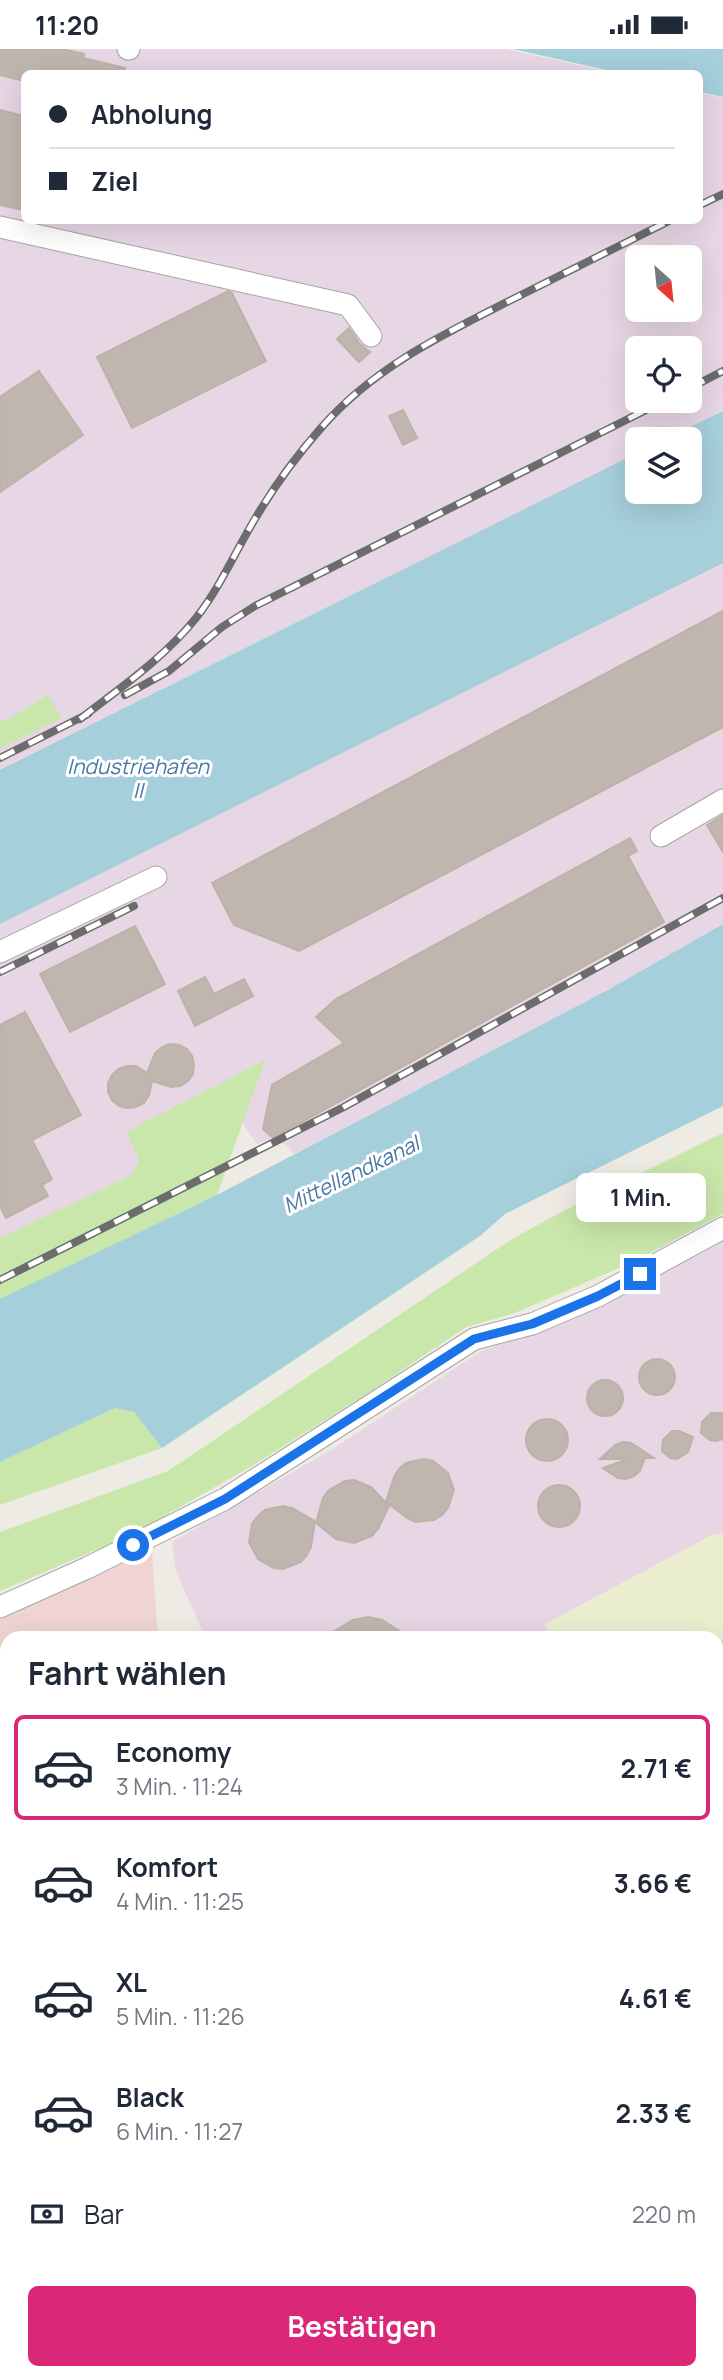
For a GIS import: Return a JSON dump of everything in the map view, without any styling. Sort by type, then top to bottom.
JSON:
[{"type":"street","points":[[0,227],[348,305],[371,336]]},
{"type":"street","points":[[662,836],[723,800]]},
{"type":"street","points":[[0,952],[156,877]]},
{"type":"street","points":[[0,1607],[87,1568],[225,1499],[474,1339],[532,1324],[598,1296],[723,1228]]},
{"type":"shaded area","points":[[0,49],[506,49],[600,70],[21,70],[21,224],[703,224],[703,94],[723,98],[723,411],[690,427],[625,427],[625,459],[0,770]]},
{"type":"shaded area","points":[[723,563],[723,924],[594,998],[294,1154],[286,1145],[273,1138],[257,1144],[242,1123],[0,1238],[0,924]]},
{"type":"shaded area","points":[[723,1239],[723,1533],[712,1535],[546,1624],[548,1631],[203,1631],[176,1572],[172,1542],[331,1450],[481,1351],[603,1305]]},
{"type":"shaded area","points":[[152,1551],[158,1631],[0,1631],[0,1617]]},
{"type":"green space","points":[[47,695],[62,718],[0,749],[0,719],[6,721]]},
{"type":"green space","points":[[265,1060],[217,1195],[0,1300],[0,1238],[132,1175],[139,1160],[126,1132]]},
{"type":"green space","points":[[723,1133],[723,1214],[635,1261],[515,1313],[466,1327],[373,1390],[250,1467],[131,1535],[0,1591],[0,1532],[168,1471],[512,1239],[565,1210]]},
{"type":"green space","points":[[115,1408],[134,1412],[162,1448],[0,1505],[0,1462]]},
{"type":"green space","points":[[723,1533],[723,1631],[548,1631],[545,1624],[712,1535]]},
{"type":"water","points":[[513,49],[723,49],[723,97],[703,93],[703,70],[606,70]]},
{"type":"water","name":"Industriehafen II","points":[[723,411],[723,563],[0,924],[0,770],[625,459],[625,504],[702,504],[702,427],[690,427]]},
{"type":"water","name":"Mittellandkanal","points":[[723,924],[723,1106],[505,1214],[480,1236],[162,1448],[134,1412],[115,1408],[0,1462],[0,1299],[217,1195],[606,991]]},
{"type":"building","points":[[0,49],[63,49],[84,54],[83,58],[125,68],[21,70],[21,80],[0,75]]},
{"type":"building","points":[[0,110],[21,115],[21,209],[0,205]]},
{"type":"building","points":[[228,291],[232,293],[266,361],[132,428],[97,357]]},
{"type":"building","points":[[349,328],[360,344],[370,352],[359,362],[337,339]]},
{"type":"building","points":[[39,371],[83,435],[0,492],[0,397]]},
{"type":"building","points":[[403,410],[417,438],[403,445],[389,416]]},
{"type":"building","points":[[723,611],[723,727],[299,951],[234,925],[212,883]]},
{"type":"building","points":[[723,815],[723,852],[707,825]]},
{"type":"building","points":[[630,838],[637,851],[628,856],[664,922],[273,1138],[263,1129],[272,1085],[344,1043],[316,1017],[336,999]]},
{"type":"building","points":[[135,926],[165,984],[70,1032],[40,974]]},
{"type":"building","points":[[205,977],[214,994],[244,979],[253,996],[195,1026],[178,991]]},
{"type":"building","points":[[25,1012],[81,1115],[32,1140],[52,1179],[42,1185],[48,1196],[6,1218],[0,1206],[0,1025]]},
{"type":"building","points":[[170,1044],[187,1049],[192,1056],[193,1074],[188,1081],[171,1087],[152,1081],[149,1095],[144,1103],[136,1107],[119,1106],[112,1100],[108,1083],[118,1069],[136,1066],[147,1073],[155,1053]]},
{"type":"building","points":[[657,1359],[670,1364],[675,1377],[670,1390],[657,1395],[644,1390],[639,1377],[644,1364]]},
{"type":"building","points":[[605,1380],[618,1385],[623,1398],[618,1411],[605,1416],[592,1411],[587,1398],[592,1385]]},
{"type":"building","points":[[711,1413],[723,1413],[723,1439],[710,1440],[701,1433],[702,1422]]},
{"type":"building","points":[[547,1419],[562,1425],[568,1440],[562,1455],[547,1461],[532,1455],[526,1440],[532,1425]]},
{"type":"building","points":[[672,1431],[693,1437],[688,1452],[677,1459],[670,1458],[662,1451],[663,1440]]},
{"type":"building","points":[[631,1443],[654,1458],[645,1458],[640,1471],[626,1479],[618,1478],[603,1468],[628,1459],[600,1459],[615,1445]]},
{"type":"building","points":[[424,1459],[433,1461],[448,1473],[454,1490],[448,1508],[442,1515],[434,1520],[415,1522],[386,1502],[399,1469],[406,1463]]},
{"type":"building","points":[[354,1480],[371,1487],[389,1506],[372,1536],[354,1543],[336,1539],[316,1523],[323,1498],[329,1490],[345,1481]]},
{"type":"building","points":[[559,1485],[574,1491],[580,1506],[574,1521],[559,1527],[544,1521],[538,1506],[544,1491]]},
{"type":"building","points":[[283,1506],[315,1521],[307,1555],[301,1562],[283,1569],[274,1568],[258,1559],[249,1542],[252,1524],[258,1516],[265,1510]]},
{"type":"building","points":[[368,1617],[382,1620],[399,1631],[335,1631],[353,1620]]},
{"type":"railway","points":[[703,204],[723,194]]},
{"type":"railway","points":[[80,719],[155,660],[196,618],[268,499],[297,457],[321,428],[363,387],[435,340],[663,224]]},
{"type":"railway","points":[[702,382],[723,371]]},
{"type":"railway","points":[[125,695],[169,671],[222,627],[255,606],[640,413]]},
{"type":"railway","points":[[0,758],[88,714]]},
{"type":"railway","points":[[0,1280],[342,1108],[723,898]]},
{"type":"railway","points":[[0,972],[134,906]]},
{"type":"route","points":[[133,1545],[225,1499],[474,1339],[532,1324],[598,1296],[640,1274]]}]
